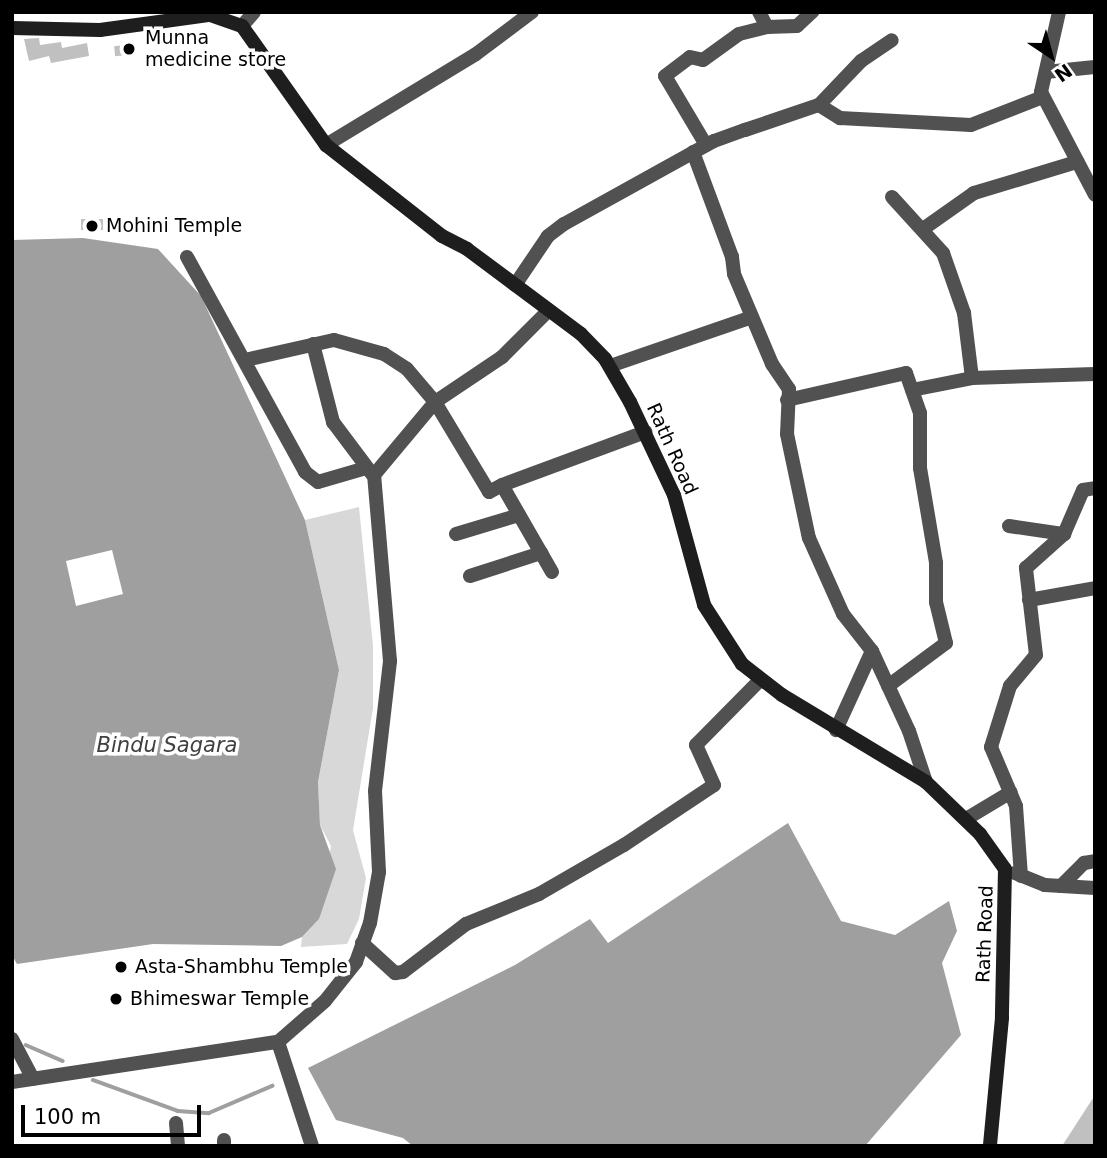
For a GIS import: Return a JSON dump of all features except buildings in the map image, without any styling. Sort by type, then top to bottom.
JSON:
[{"type":"street","points":[[12,28],[100,30],[196,14],[210,15],[242,26],[254,12]]},
{"type":"street","points":[[326,145],[476,54],[532,12]]},
{"type":"street","points":[[759,12],[767,27]]},
{"type":"street","points":[[812,12],[797,26],[767,27],[739,34],[703,60],[690,57],[666,76],[699,149],[752,317],[772,363],[789,389],[787,434],[809,538],[843,614],[872,651],[926,782]]},
{"type":"street","points":[[1059,12],[1043,97],[1085,168],[1095,195]]},
{"type":"street","name":"Rath Road","points":[[242,26],[326,145],[442,236],[581,334],[610,366],[674,495],[704,605],[743,664],[760,680],[836,730],[926,782],[966,819],[1005,869],[1002,1018],[990,1146]]},
{"type":"street","points":[[515,285],[548,236],[699,149],[819,105],[861,61],[892,40]]},
{"type":"street","points":[[1046,72],[1095,67]]},
{"type":"street","points":[[819,105],[852,120],[971,125],[1043,97]]},
{"type":"street","points":[[923,229],[974,193],[1085,168]]},
{"type":"street","points":[[892,197],[943,253],[964,313],[972,378]]},
{"type":"street","points":[[187,257],[312,480],[327,481],[370,472],[435,402],[502,357],[549,310]]},
{"type":"street","points":[[610,366],[752,317]]},
{"type":"street","points":[[245,359],[334,340],[384,354],[407,369],[435,402],[489,492],[645,432]]},
{"type":"street","points":[[12,1082],[278,1042],[326,1002],[356,962],[379,872],[374,791],[390,662],[370,472],[333,422],[313,344]]},
{"type":"street","points":[[787,400],[906,373],[920,413],[920,468],[936,564],[936,603],[946,643],[888,686]]},
{"type":"street","points":[[912,390],[972,378],[1095,374]]},
{"type":"street","points":[[502,485],[552,572]]},
{"type":"street","points":[[1021,876],[1016,806],[991,747],[1010,686],[1036,655],[1026,568],[1064,534],[1083,490],[1095,488]]},
{"type":"street","points":[[456,534],[519,515]]},
{"type":"street","points":[[1009,526],[1064,534]]},
{"type":"street","points":[[470,576],[541,553]]},
{"type":"street","points":[[1029,600],[1095,588]]},
{"type":"street","points":[[836,730],[872,651]]},
{"type":"street","points":[[362,943],[395,973],[403,972],[466,923],[539,894],[635,837],[713,785],[696,745],[760,680]]},
{"type":"street","points":[[966,819],[1010,792]]},
{"type":"street","points":[[1061,886],[1084,863],[1095,861]]},
{"type":"street","points":[[1005,869],[1061,886],[1095,887]]},
{"type":"street","points":[[12,1039],[33,1079]]},
{"type":"street","points":[[278,1042],[312,1146]]},
{"type":"street","points":[[176,1122],[178,1146]]},
{"type":"shaded area","points":[[359,507],[373,646],[373,708],[353,830],[366,878],[359,919],[347,944],[301,947],[302,937],[319,919],[331,846],[320,825],[318,782],[339,670],[305,520]]},
{"type":"water","name":"Bindu Sagara","points":[[83,238],[158,249],[201,296],[305,520],[339,670],[318,782],[320,825],[336,869],[319,919],[302,937],[281,946],[153,944],[17,964],[12,955],[12,240]],"holes":[[[112,550],[123,594],[76,606],[66,561]]]},
{"type":"water","points":[[788,823],[841,921],[895,935],[949,901],[957,931],[942,963],[961,1035],[865,1146],[413,1146],[403,1138],[336,1120],[308,1068],[515,965],[590,919],[608,943]]},
{"type":"waterway","points":[[26,1045],[63,1061]]},
{"type":"waterway","points":[[93,1080],[178,1111],[209,1113],[272,1086]]},
{"type":"place","name":"Munna medicine store","points":[[129,49]]},
{"type":"place","name":"Mohini Temple","points":[[92,226]]},
{"type":"place","name":"Asta-Shambhu Temple","points":[[121,967]]},
{"type":"place","name":"Bhimeswar Temple","points":[[116,999]]}]
